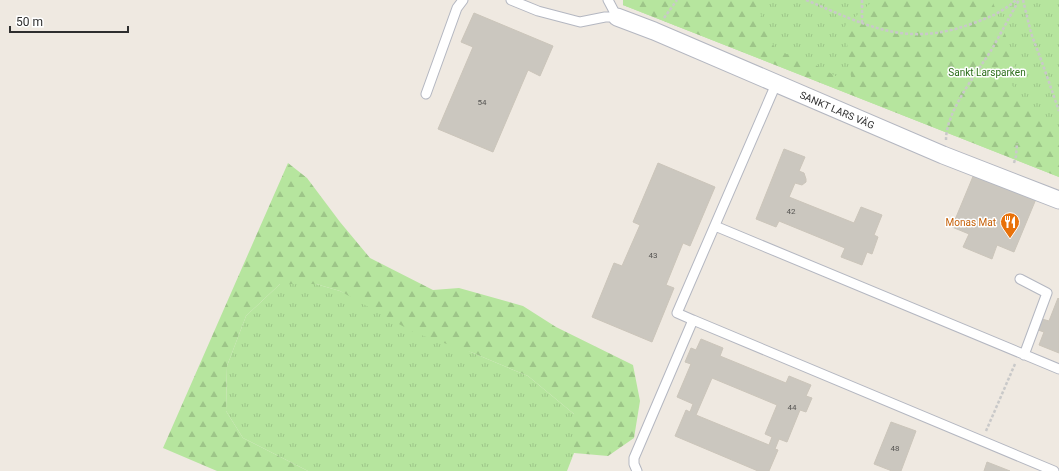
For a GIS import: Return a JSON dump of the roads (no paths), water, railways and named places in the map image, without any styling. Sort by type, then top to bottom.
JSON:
[{"type":"street","name":"SANKT LARS VÄG","points":[[617,17],[654,31],[943,155],[1059,200]]},
{"type":"lane","points":[[426,94],[457,8],[463,0]]},
{"type":"lane","points":[[511,0],[538,11],[580,22],[606,17],[617,17],[608,0]]},
{"type":"lane","points":[[776,84],[677,313],[1054,471]]},
{"type":"lane","points":[[714,226],[1059,369]]},
{"type":"lane","points":[[1020,279],[1047,293],[1022,353]]},
{"type":"lane","points":[[637,471],[634,464],[634,458],[693,320]]},
{"type":"place","name":"Monas Mat","points":[[1010,239]]},
{"type":"park label","name":"Sankt Larsparken","points":[[987,72]]}]
